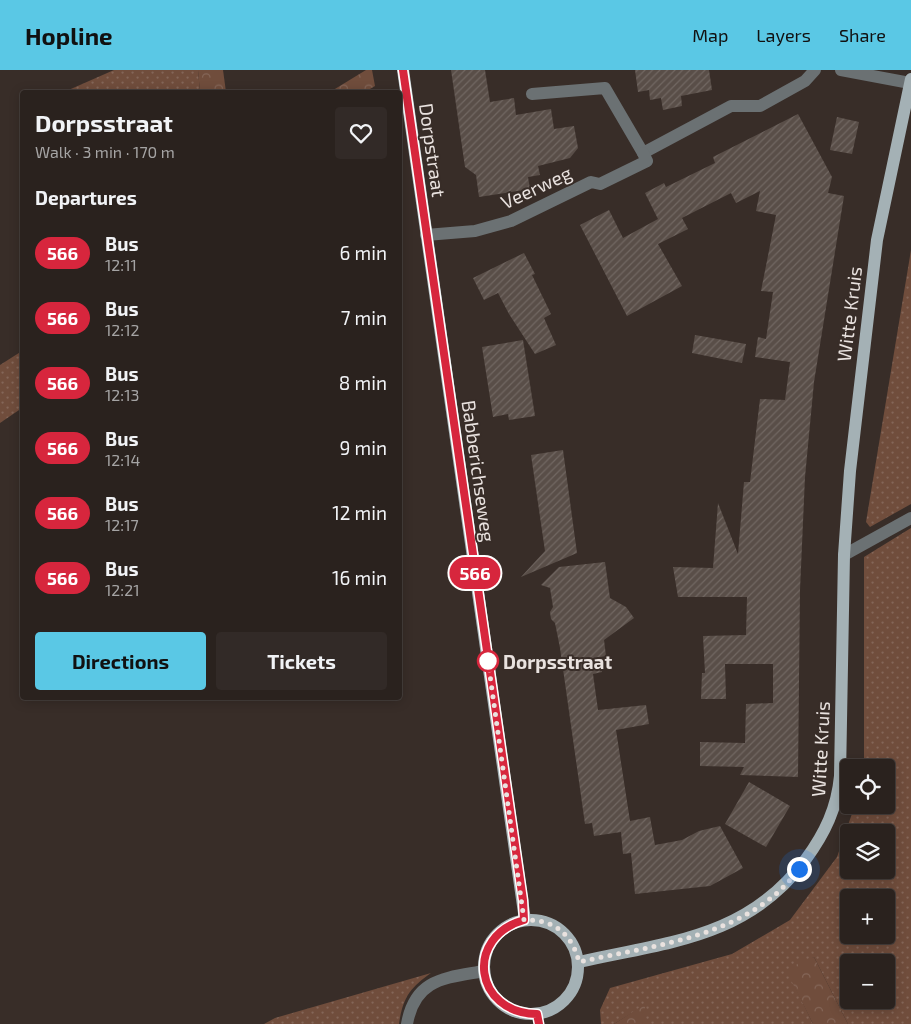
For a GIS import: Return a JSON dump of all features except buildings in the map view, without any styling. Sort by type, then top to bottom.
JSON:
[{"type":"main road","name":"Dorpstraat","points":[[403,70],[426,235]]},
{"type":"main road","name":"Witte Kruis","points":[[579,962],[719,929],[758,908],[790,881],[817,844],[834,811],[838,794],[844,555],[850,471],[877,240],[910,81]]},
{"type":"main road","name":"Babberichseweg","points":[[426,235],[524,920]]},
{"type":"main road","points":[[524,920],[538,920],[561,930],[576,950],[579,962],[575,986],[569,997],[538,1019],[512,1011],[501,1004],[493,995],[484,971],[484,959],[494,938],[503,929],[524,920]]},
{"type":"street","name":"Veerweg","points":[[426,235],[474,231],[511,221],[591,182],[600,184],[647,161],[643,154],[731,106],[760,106],[805,81],[815,70]]},
{"type":"street","points":[[841,70],[910,81]]},
{"type":"street","points":[[532,94],[605,88],[643,154]]},
{"type":"street","points":[[844,555],[911,518]]},
{"type":"street","points":[[407,1024],[412,1005],[429,985],[443,978],[484,971]]},
{"type":"green space","points":[[114,70],[198,70],[200,90],[69,90]]},
{"type":"green space","points":[[198,70],[223,70],[226,90],[200,90]]},
{"type":"green space","points":[[366,70],[372,70],[375,86],[368,90],[333,90]]},
{"type":"green space","points":[[911,250],[911,504],[870,527],[866,522]]},
{"type":"green space","points":[[20,352],[20,409],[0,423],[0,365]]},
{"type":"green space","points":[[911,528],[911,1024],[848,1024],[840,1009],[895,1009],[895,954],[840,954],[840,1008],[814,957],[788,972],[813,1024],[645,1024],[645,1005],[614,1024],[601,1024],[600,1010],[610,988],[732,954],[790,920],[837,857],[840,848],[840,879],[895,879],[895,824],[848,824],[852,814],[895,814],[895,759],[864,759],[864,557]]},
{"type":"green space","points":[[814,957],[848,1024],[813,1024],[787,972],[801,961]]},
{"type":"green space","points":[[431,973],[413,989],[405,1000],[399,1024],[264,1024],[275,1018]]},
{"type":"green space","points":[[645,1004],[645,1024],[614,1024]]},
{"type":"bus line","name":"566","points":[[403,70],[523,900],[524,920],[513,923],[494,938],[484,959],[484,971],[493,995],[501,1004],[512,1011],[524,1014],[537,1014],[539,1024]]},
{"type":"place","name":"Dorpsstraat","points":[[488,661]]},
{"type":"route","points":[[488,661],[523,900],[524,920],[538,920],[550,923],[561,930],[570,939],[576,950],[579,962],[719,929],[758,908],[790,881],[799,869]]}]
